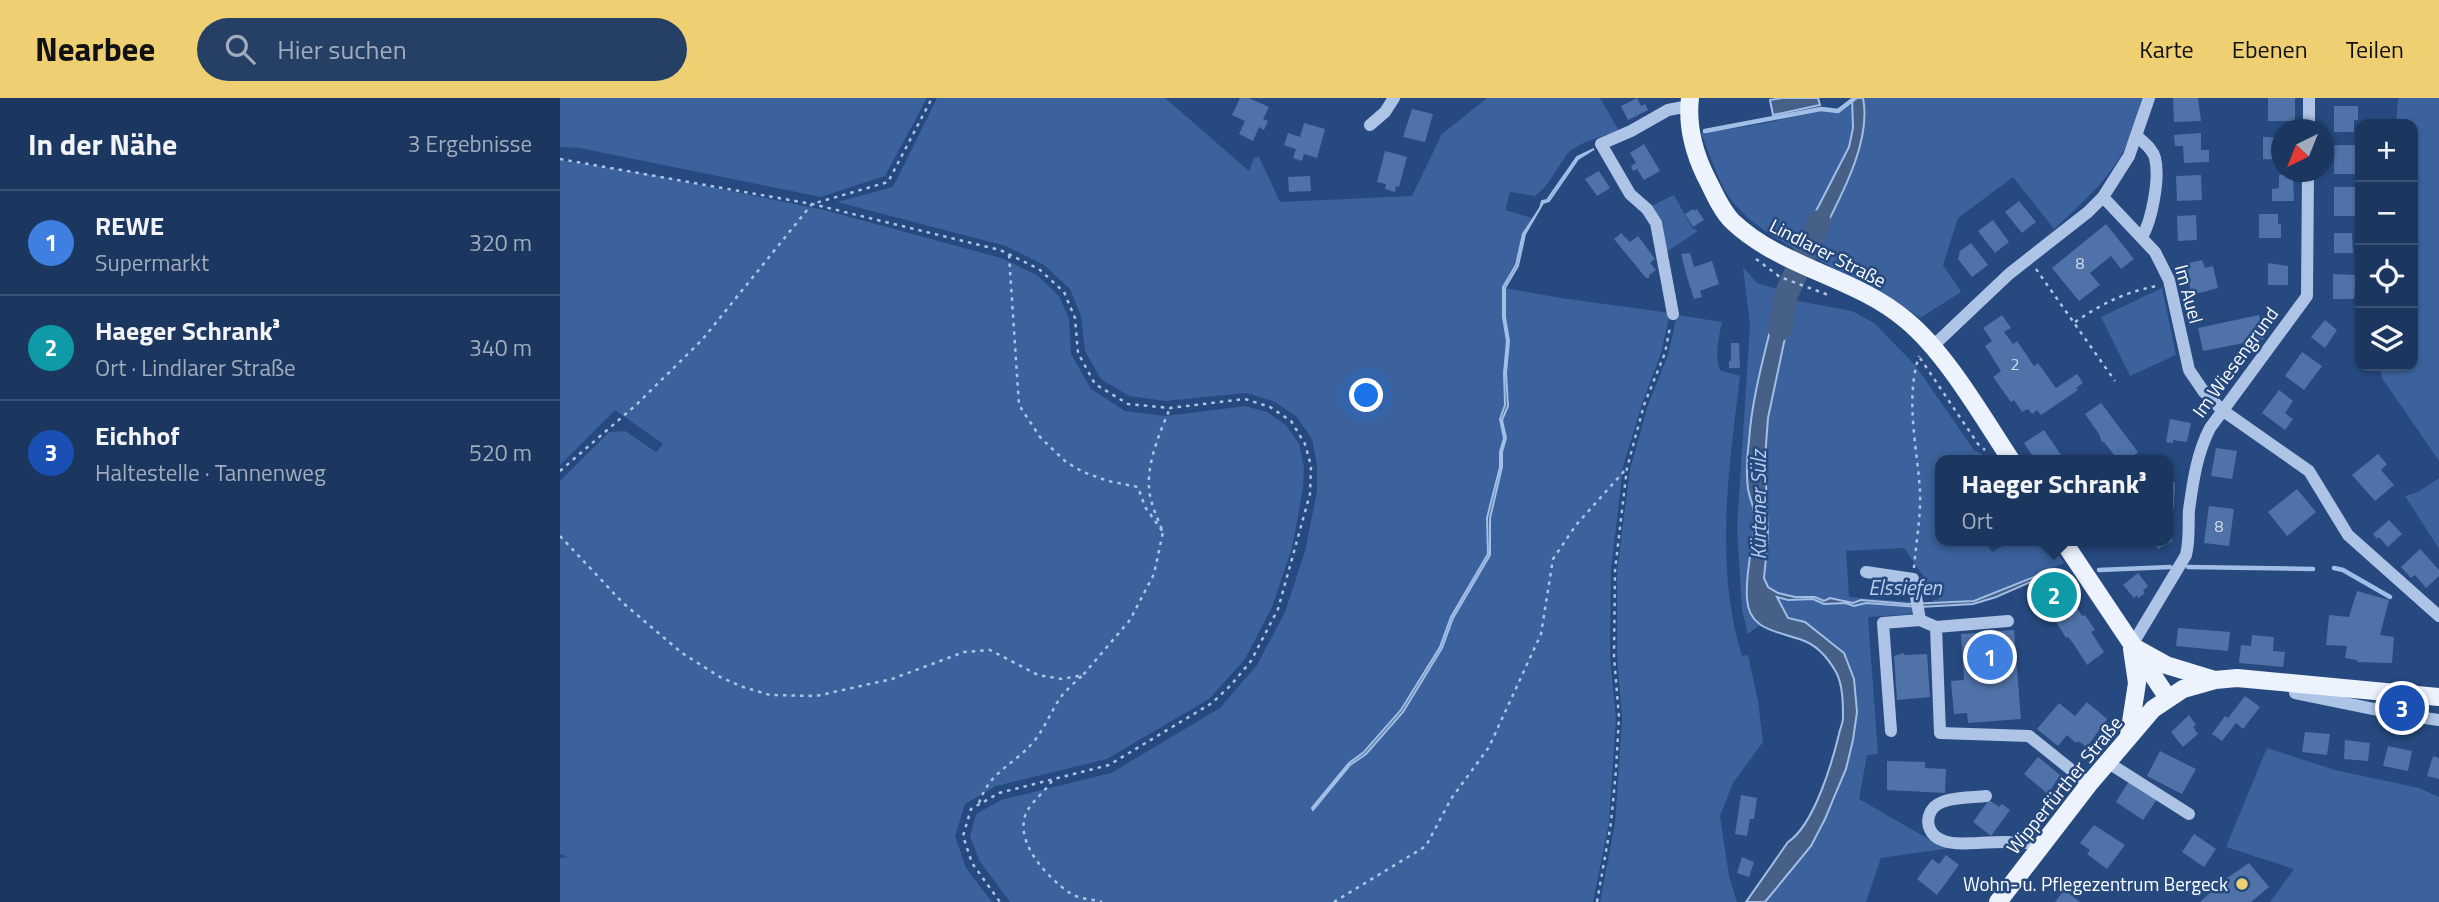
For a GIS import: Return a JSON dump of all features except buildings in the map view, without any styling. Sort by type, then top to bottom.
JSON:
[{"type":"main road","name":"Lindlarer Straße","points":[[1690,102],[1692,141],[1702,168],[1730,219],[1755,240],[1862,290],[1906,320],[1926,351],[2007,455]]},
{"type":"main road","points":[[2066,546],[2168,698]]},
{"type":"main road","points":[[2132,645],[2166,665],[2214,680],[2237,678],[2296,682],[2439,697]]},
{"type":"main road","points":[[2129,737],[2137,683],[2132,645]]},
{"type":"main road","name":"Wipperfürther Straße","points":[[1998,902],[2089,784],[2152,709],[2183,689],[2214,680]]},
{"type":"street","points":[[1370,125],[1385,112],[1394,98]]},
{"type":"street","points":[[1926,351],[2028,258],[2067,229],[2103,197],[2129,156],[2149,98]]},
{"type":"street","points":[[2309,98],[2309,119]]},
{"type":"street","points":[[1673,314],[1656,223],[1647,209],[1630,194],[1601,144],[1668,110],[1690,102]]},
{"type":"street","points":[[2137,136],[2155,156],[2156,166],[2153,207],[2149,225],[2142,237]]},
{"type":"street","name":"Im Wiesengrund","points":[[2132,645],[2186,555],[2189,512],[2199,449],[2222,410],[2307,296],[2308,182]]},
{"type":"street","name":"Im Auel","points":[[2103,197],[2155,252],[2169,280],[2189,370],[2204,392],[2222,410],[2309,471],[2348,535],[2439,616]]},
{"type":"street","points":[[1866,572],[1913,579],[1918,610],[1936,626],[2008,621]]},
{"type":"street","points":[[1891,731],[1883,623],[1918,610]]},
{"type":"street","points":[[1936,626],[1940,733],[2029,736],[2089,784]]},
{"type":"street","points":[[2296,682],[2295,693],[2398,715],[2439,720]]},
{"type":"street","points":[[2108,762],[2189,814]]},
{"type":"street","points":[[1986,796],[1955,799],[1936,805],[1928,819],[1929,829],[1936,837],[1952,843],[2024,842],[2042,845]]},
{"type":"path","points":[[560,471],[636,405],[702,340],[812,204],[888,182],[932,98]]},
{"type":"path","points":[[560,159],[812,204],[1009,254],[1039,269],[1064,292],[1075,318],[1078,354],[1095,384],[1128,404],[1170,408],[1245,399],[1270,407],[1291,421],[1305,444],[1311,466],[1310,494],[1278,609],[1251,661],[1212,703],[1110,765],[999,793],[971,809],[963,836],[972,863],[1000,902]]},
{"type":"path","points":[[1009,254],[1019,405],[1040,437],[1066,462],[1083,472],[1108,481],[1138,486],[1145,507],[1163,532]]},
{"type":"path","points":[[2028,258],[2116,381]]},
{"type":"path","points":[[1777,275],[1830,296]]},
{"type":"path","points":[[2075,322],[2114,298],[2169,280]]},
{"type":"path","points":[[1597,902],[1611,823],[1616,770],[1619,717],[1614,657],[1615,570],[1627,468],[1644,405],[1665,353],[1673,314]]},
{"type":"path","points":[[1913,349],[1926,351]]},
{"type":"path","points":[[1926,351],[1978,444],[1988,452]]},
{"type":"path","points":[[1913,579],[1920,494],[1912,379],[1926,351]]},
{"type":"path","points":[[978,804],[985,786],[999,771],[1023,754],[1037,738],[1061,696],[1083,675],[1130,620],[1154,573],[1163,532],[1150,499],[1150,482],[1154,452],[1170,408]]},
{"type":"path","points":[[1334,902],[1426,846],[1451,799],[1489,747],[1541,634],[1553,559],[1576,524],[1627,468]]},
{"type":"path","points":[[560,536],[623,603],[682,653],[720,677],[770,695],[816,696],[892,679],[964,652],[990,650],[1038,675],[1062,679],[1083,675]]},
{"type":"path","points":[[1054,780],[1028,810],[1024,823],[1026,841],[1050,875],[1072,895],[1102,902]]},
{"type":"shaded area","points":[[560,98],[927,98],[885,176],[821,197],[580,148],[560,147]]},
{"type":"shaded area","points":[[937,98],[1165,98],[1249,171],[1254,158],[1259,157],[1280,202],[1412,196],[1442,134],[1487,98],[1600,98],[1619,131],[1576,147],[1535,196],[1510,192],[1505,210],[1532,218],[1523,234],[1516,265],[1503,287],[1503,317],[1507,341],[1504,373],[1505,406],[1500,419],[1504,438],[1500,467],[1487,518],[1488,554],[1451,617],[1440,647],[1401,710],[1364,752],[1348,763],[1313,809],[1350,765],[1366,753],[1403,712],[1442,649],[1453,618],[1490,555],[1490,518],[1506,438],[1502,419],[1508,406],[1506,373],[1509,341],[1505,317],[1505,288],[1670,313],[1661,353],[1623,467],[1611,571],[1610,657],[1616,719],[1609,823],[1593,902],[1010,902],[979,860],[970,836],[976,814],[1001,800],[1111,773],[1220,708],[1257,665],[1285,612],[1305,551],[1317,491],[1317,465],[1312,439],[1296,416],[1273,401],[1246,393],[1165,401],[1129,396],[1101,379],[1085,351],[1081,316],[1070,289],[1044,265],[1006,246],[837,202],[893,187]]},
{"type":"shaded area","points":[[1863,98],[2142,98],[2129,139],[2110,172],[2054,229],[2013,177],[1958,218],[1943,265],[1961,292],[1920,318],[1896,301],[1811,256],[1856,159],[1862,138]]},
{"type":"shaded area","points":[[2398,98],[2439,98],[2439,461],[2382,378],[2380,371],[2418,371],[2418,119],[2396,119]]},
{"type":"shaded area","points":[[1853,105],[1853,128],[1849,147],[1796,250],[1764,230],[1736,206],[1722,185],[1701,133]]},
{"type":"shaded area","points":[[560,160],[653,175],[824,210],[1001,258],[1037,275],[1059,296],[1069,319],[1071,354],[1091,389],[1125,411],[1166,416],[1245,406],[1267,412],[1286,425],[1299,444],[1304,467],[1303,489],[1292,548],[1272,607],[1245,659],[1209,699],[1107,759],[996,786],[965,804],[955,836],[966,868],[992,902],[560,902],[560,858],[568,857],[560,854],[560,481],[609,432],[625,431],[656,452],[663,444],[615,410],[560,465]]},
{"type":"shaded area","points":[[1674,195],[1692,228],[1698,231],[1665,253],[1649,207]]},
{"type":"shaded area","points":[[1743,267],[1757,283],[1780,290],[1752,416],[1749,442],[1749,491],[1755,516],[1753,544],[1747,567],[1756,622],[1760,625],[1748,634],[1742,610],[1737,528],[1750,325]]},
{"type":"shaded area","points":[[2162,288],[2176,355],[2130,376],[2101,317]]},
{"type":"shaded area","points":[[1793,300],[1852,311],[1874,323],[1915,365],[1974,450],[1984,455],[1935,455],[1935,546],[1988,546],[1992,552],[2003,546],[2052,546],[2064,563],[1996,594],[1974,601],[1933,604],[1933,600],[1939,599],[1904,548],[1846,551],[1849,597],[1911,604],[1853,603],[1830,598],[1824,601],[1815,597],[1795,597],[1778,593],[1768,587],[1764,578],[1768,537],[1765,458],[1768,418]]},
{"type":"shaded area","points":[[1677,315],[1722,322],[1717,352],[1720,370],[1740,376],[1728,481],[1728,587],[1742,656],[1748,655],[1763,742],[1733,783],[1720,816],[1729,876],[1737,902],[1600,902],[1615,823],[1622,719],[1617,657],[1617,571],[1630,469],[1648,405],[1668,355]]},
{"type":"shaded area","points":[[2439,478],[2439,549],[2405,496],[2420,491]]},
{"type":"shaded area","points":[[1777,597],[1788,600],[1813,599],[1854,606],[1865,603],[1912,607],[1913,612],[1910,614],[1868,617],[1878,754],[1867,755],[1859,799],[1932,841],[1950,848],[1881,858],[1866,902],[1765,902],[1811,846],[1835,800],[1853,740],[1844,653],[1805,622],[1788,618]]},
{"type":"shaded area","points":[[2267,748],[2335,770],[2419,788],[2439,797],[2439,902],[2270,902],[2294,869],[2226,847]]},
{"type":"water","points":[[1818,98],[1820,105],[1773,115],[1770,100]]},
{"type":"water","points":[[1852,98],[1863,98],[1862,137],[1849,178],[1811,256],[1796,250],[1849,147],[1853,128]]},
{"type":"water","points":[[1594,149],[1578,159],[1549,201],[1543,203],[1525,234],[1518,266],[1505,288],[1505,317],[1509,341],[1506,373],[1508,406],[1502,420],[1506,438],[1502,467],[1490,518],[1490,555],[1453,618],[1442,648],[1403,712],[1366,754],[1350,765],[1313,810],[1349,763],[1364,752],[1401,710],[1440,647],[1451,617],[1488,554],[1487,518],[1500,467],[1500,452],[1504,438],[1500,419],[1505,405],[1504,373],[1507,341],[1503,317],[1503,287],[1516,265],[1523,234],[1542,201],[1547,200],[1577,157]]},
{"type":"water","points":[[1780,290],[1793,300],[1768,418],[1765,458],[1768,537],[1764,578],[1768,587],[1778,593],[1795,597],[1815,597],[1824,601],[1830,598],[1853,603],[1861,600],[1908,604],[1974,601],[2049,571],[2049,574],[1973,604],[1920,607],[1866,603],[1854,606],[1845,603],[1824,604],[1813,599],[1788,600],[1777,597],[1788,618],[1805,622],[1844,653],[1854,679],[1857,712],[1846,769],[1811,846],[1765,902],[1746,902],[1814,808],[1843,722],[1840,683],[1826,657],[1807,642],[1759,624],[1749,610],[1747,599],[1755,520],[1748,489],[1747,459],[1757,385]]},
{"type":"waterway","points":[[1705,131],[1821,109],[1838,111],[1855,98]]},
{"type":"waterway","name":"Kürtener Sülz","points":[[1780,329],[1786,295],[1819,222]]},
{"type":"waterway","name":"Elssiefen","points":[[2099,570],[2170,567]]},
{"type":"waterway","name":"Elssiefen","points":[[2188,567],[2313,569]]},
{"type":"waterway","name":"Elssiefen","points":[[2334,568],[2343,570],[2390,597]]},
{"type":"place","name":"Haeger Schrank³","points":[[2054,595]]},
{"type":"place","name":"REWE","points":[[1990,657]]},
{"type":"place","name":"Eichhof","points":[[2402,708]]},
{"type":"place","name":"Wohn- u. Pflegezentrum Bergeck","points":[[2242,884]]}]
